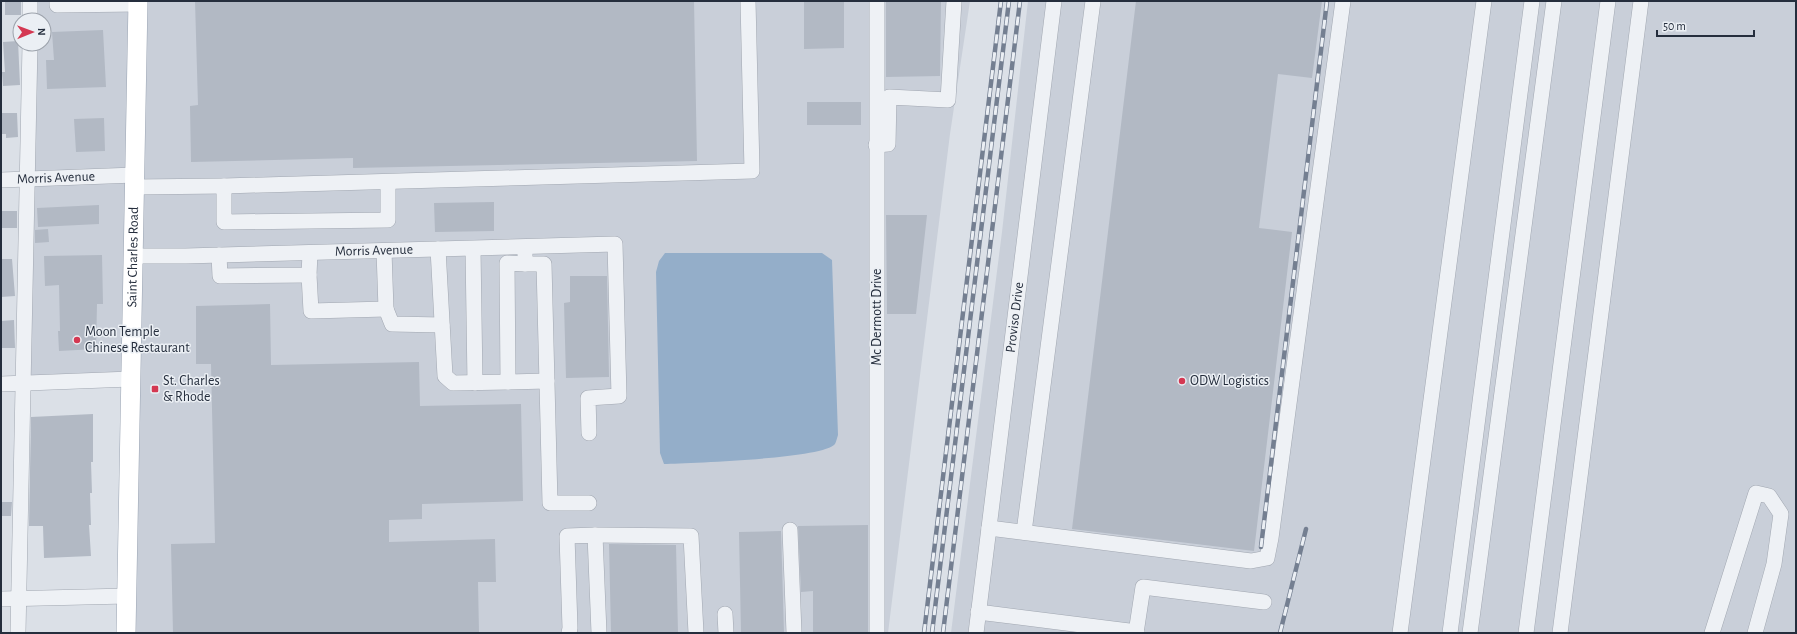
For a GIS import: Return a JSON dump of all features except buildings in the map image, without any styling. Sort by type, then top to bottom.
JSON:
[{"type":"main road","name":"Saint Charles Road","points":[[126,633],[138,2]]},
{"type":"street","points":[[30,1],[30,12]]},
{"type":"street","points":[[57,1],[57,5],[138,2]]},
{"type":"street","name":"Morris Avenue","points":[[1,180],[135,181],[224,186],[752,171],[748,1]]},
{"type":"street","name":"Mc Dermott Drive","points":[[877,1],[877,633]]},
{"type":"street","points":[[876,145],[888,144],[889,97],[948,100],[954,1]]},
{"type":"street","name":"Proviso Drive","points":[[976,633],[1054,1]]},
{"type":"street","points":[[1024,532],[1093,1]]},
{"type":"street","points":[[989,528],[1251,561],[1266,558],[1272,530],[1343,1]]},
{"type":"street","points":[[1400,633],[1484,1]]},
{"type":"street","points":[[1450,633],[1532,1]]},
{"type":"street","points":[[1470,633],[1554,1]]},
{"type":"street","points":[[1526,633],[1608,1]]},
{"type":"street","points":[[1560,633],[1641,1]]},
{"type":"street","points":[[18,633],[30,52]]},
{"type":"street","points":[[224,186],[224,222],[388,220],[388,182]]},
{"type":"street","name":"Morris Avenue","points":[[133,256],[310,253],[615,244],[619,396],[588,398],[589,433]]},
{"type":"street","points":[[525,247],[525,264]]},
{"type":"street","points":[[473,248],[476,383]]},
{"type":"street","points":[[438,249],[445,376],[453,383],[547,381]]},
{"type":"street","points":[[384,251],[386,309],[392,324],[442,325]]},
{"type":"street","points":[[310,253],[309,275],[311,311],[386,309]]},
{"type":"street","points":[[220,255],[220,276],[309,275]]},
{"type":"street","points":[[508,382],[507,263],[544,264],[550,503],[590,503]]},
{"type":"street","points":[[1,384],[131,379]]},
{"type":"street","points":[[1712,633],[1756,493],[1769,496],[1780,514],[1774,564],[1760,632]]},
{"type":"street","points":[[790,530],[794,633]]},
{"type":"street","points":[[569,633],[567,536],[595,535],[691,536],[696,633]]},
{"type":"street","points":[[595,535],[599,633]]},
{"type":"street","points":[[978,612],[1136,633],[1144,587],[1264,602]]},
{"type":"street","points":[[1,599],[127,596]]},
{"type":"street","points":[[725,614],[726,633]]},
{"type":"shaded area","points":[[24,1],[134,1],[128,382],[19,386],[24,52],[52,52],[52,12],[24,12]]},
{"type":"shaded area","points":[[142,1],[970,1],[950,134],[888,633],[127,633]]},
{"type":"shaded area","points":[[1028,1],[1796,1],[1796,633],[951,633],[1002,232]]},
{"type":"water","points":[[665,253],[822,253],[832,260],[838,435],[835,444],[825,449],[782,457],[664,464],[660,453],[656,272],[659,261]]},
{"type":"railway","points":[[924,633],[1001,1]]},
{"type":"railway","points":[[932,633],[1009,1]]},
{"type":"railway","points":[[943,633],[1020,1]]},
{"type":"railway","points":[[1261,547],[1327,1]]},
{"type":"railway","points":[[1280,633],[1306,529]]},
{"type":"place","name":"Moon Temple Chinese Restaurant","points":[[77,340]]},
{"type":"place","name":"ODW Logistics","points":[[1182,381]]},
{"type":"place","name":"St. Charles & Rhode","points":[[155,389]]}]
